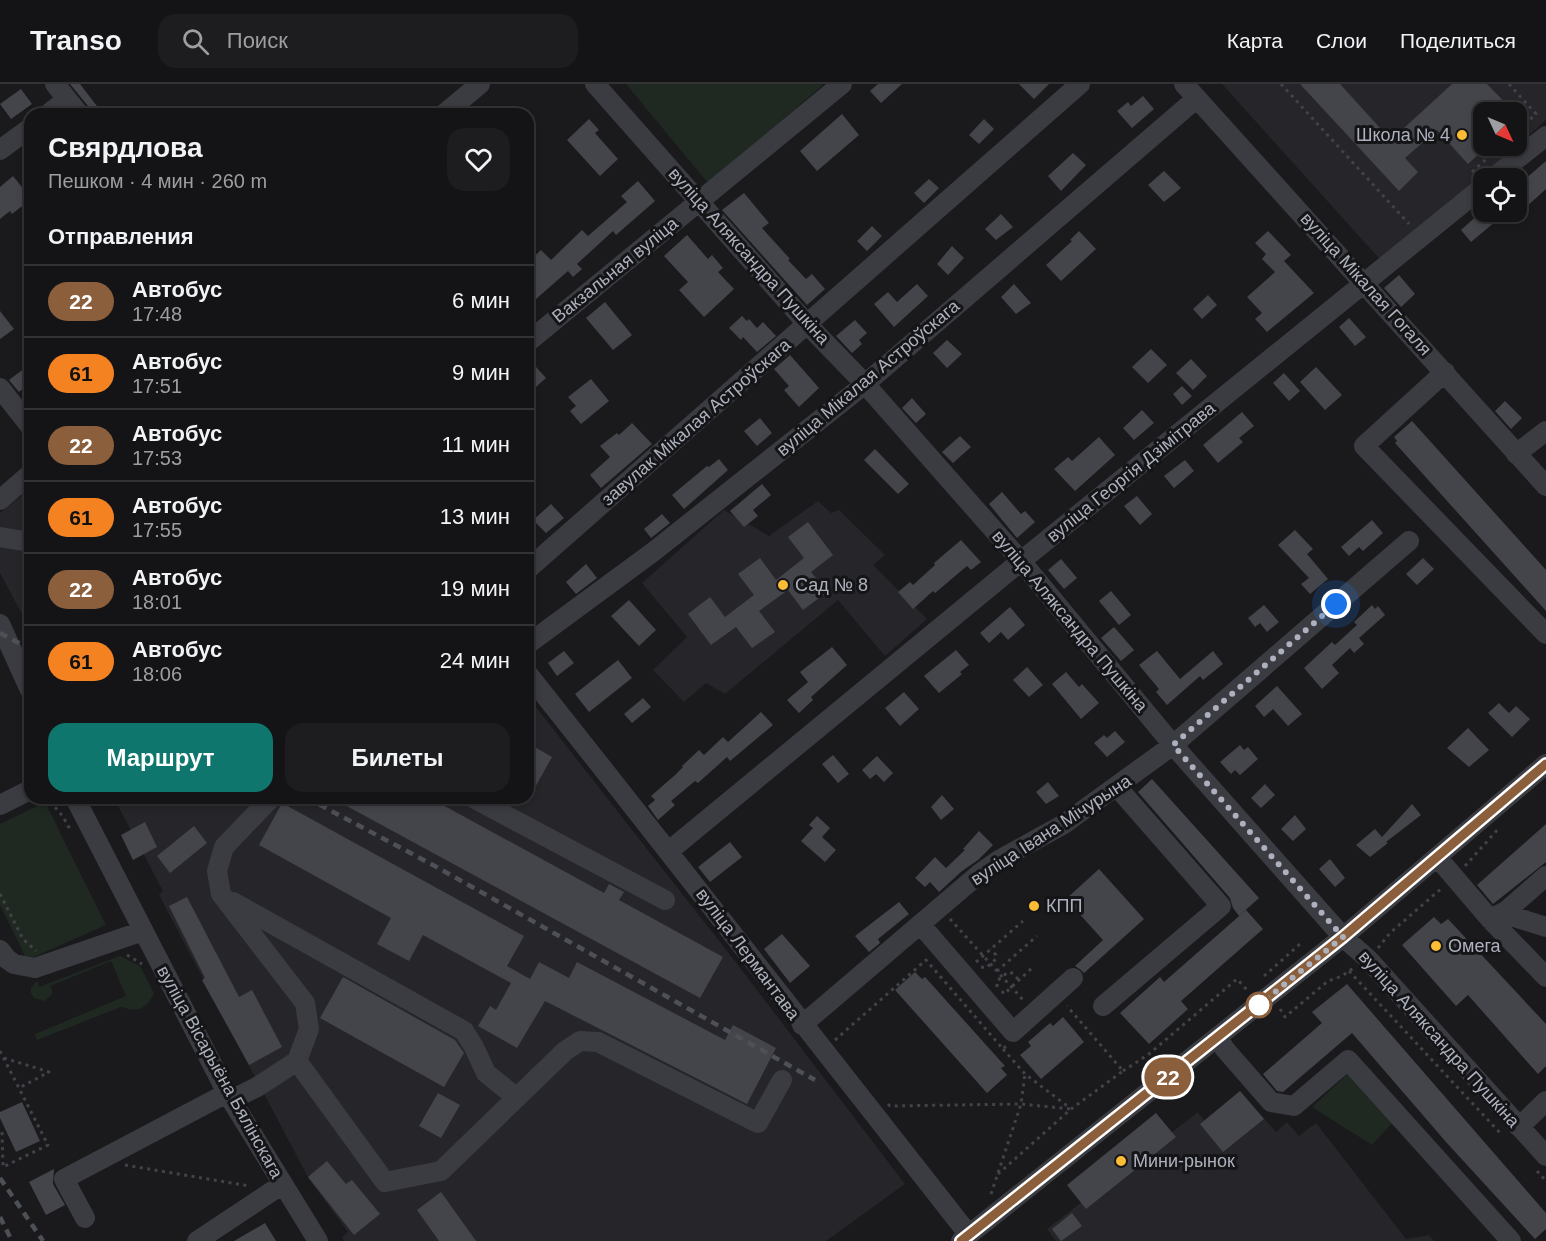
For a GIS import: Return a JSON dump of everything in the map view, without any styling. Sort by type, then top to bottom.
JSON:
[{"type":"street","points":[[451,108],[480,84]]},
{"type":"street","name":"вуліца Аляксандра Пушкіна","points":[[595,84],[1021,561],[1173,745],[1343,937],[1368,959],[1511,1131],[1540,1162]]},
{"type":"street","name":"Вакзальная вуліца","points":[[534,337],[842,84]]},
{"type":"street","name":"завулак Мікалая Астроўскага","points":[[534,565],[1080,84]]},
{"type":"street","name":"вуліца Мікалая Гогаля","points":[[1190,91],[1546,486]]},
{"type":"street","name":"вуліца Мікалая Астроўскага","points":[[534,640],[653,552],[865,384],[1190,91]]},
{"type":"street","points":[[0,150],[24,132]]},
{"type":"street","points":[[1506,168],[1546,136]]},
{"type":"street","name":"вуліца Георгія Дзімітрава","points":[[669,851],[1021,561],[1473,195]]},
{"type":"street","points":[[1445,372],[1364,446],[1546,634]]},
{"type":"street","points":[[0,388],[24,418]]},
{"type":"street","points":[[1516,454],[1546,430]]},
{"type":"street","points":[[0,500],[24,479]]},
{"type":"street","points":[[0,537],[24,541]]},
{"type":"street","name":"вуліца Івана Мічурына","points":[[802,1025],[979,874],[999,860],[1064,824],[1173,745],[1408,541]]},
{"type":"street","points":[[0,624],[24,677]]},
{"type":"street","name":"вуліца Лермантава","points":[[534,682],[669,851],[965,1238]]},
{"type":"street","points":[[965,1238],[1343,937],[1546,764]]},
{"type":"street","points":[[1103,1006],[1221,906],[1117,787]]},
{"type":"street","points":[[0,805],[24,798]]},
{"type":"street","name":"вуліца Вісарыёна Бялінскага","points":[[78,804],[136,934],[229,1096],[318,1241]]},
{"type":"street","points":[[85,1218],[64,1179],[229,1096],[257,1087],[297,1061],[309,1029],[305,1004],[222,894],[217,872],[225,847],[266,804]]},
{"type":"street","points":[[484,804],[665,900]]},
{"type":"street","points":[[1437,857],[1496,916],[1546,977]]},
{"type":"street","points":[[1496,916],[1546,876]]},
{"type":"street","points":[[224,897],[464,1031],[486,1073],[517,1098]]},
{"type":"street","points":[[1496,916],[1546,927]]},
{"type":"street","points":[[921,925],[1013,1032],[1073,978]]},
{"type":"street","points":[[0,950],[14,964],[35,968],[136,934]]},
{"type":"street","points":[[1218,1037],[1224,1048],[1271,1102],[1294,1106],[1348,1060],[1511,1241]]},
{"type":"street","points":[[297,1061],[385,1182],[441,1171],[565,1051],[580,1041],[598,1042],[758,1123],[782,1080]]},
{"type":"street","points":[[1511,1131],[1546,1101]]},
{"type":"street","points":[[197,1241],[283,1184]]},
{"type":"path","points":[[1281,84],[1412,227]]},
{"type":"path","points":[[1509,84],[1525,102]]},
{"type":"path","points":[[1527,104],[1536,114],[1527,122]]},
{"type":"path","points":[[53,804],[60,811],[76,840]]},
{"type":"path","points":[[940,909],[1034,1012]]},
{"type":"path","points":[[991,949],[996,956],[991,964],[983,968],[976,962],[1023,921]]},
{"type":"path","points":[[136,934],[146,967]]},
{"type":"path","points":[[997,971],[1037,936]]},
{"type":"path","points":[[969,948],[973,944]]},
{"type":"path","points":[[1258,981],[1301,944]]},
{"type":"path","points":[[1019,980],[1008,972],[997,982],[998,987],[1004,994],[1032,968]]},
{"type":"path","points":[[1349,970],[1511,1131]]},
{"type":"path","points":[[998,1174],[1071,1109],[1123,1071],[1067,1006]]},
{"type":"path","points":[[1003,1049],[1025,1074],[1071,1109]]},
{"type":"path","points":[[0,1051],[48,1145],[3,1167],[1,1132]]},
{"type":"path","points":[[3,1058],[50,1072],[19,1089]]},
{"type":"path","points":[[989,1200],[1022,1104],[1025,1074]]},
{"type":"path","points":[[883,1098],[890,1106],[1022,1104],[1071,1109]]},
{"type":"path","points":[[1540,1162],[1546,1181]]},
{"type":"shaded area","points":[[626,84],[822,84],[823,85],[708,183]]},
{"type":"shaded area","points":[[1222,84],[1546,84],[1546,120],[1527,137],[1527,102],[1473,102],[1473,156],[1506,156],[1493,168],[1473,168],[1473,186],[1385,265]]},
{"type":"shaded area","points":[[24,494],[24,618],[0,573],[0,513]]},
{"type":"shaded area","points":[[818,501],[831,513],[839,510],[885,555],[873,565],[927,619],[885,656],[838,600],[725,694],[706,683],[684,702],[653,670],[687,637],[642,583],[724,510],[769,536]]},
{"type":"shaded area","points":[[534,705],[734,960],[905,1184],[826,1241],[344,1241],[342,1237],[348,1232],[309,1179],[159,895],[163,891],[117,804],[534,804]]},
{"type":"shaded area","points":[[41,804],[46,804],[106,925],[27,960],[0,905],[0,824]]},
{"type":"shaded area","points":[[120,956],[140,966],[154,993],[144,1007],[137,1010],[121,1007],[37,1040],[35,1034],[126,996],[111,961],[50,986],[53,993],[45,1001],[34,998],[31,993],[31,988],[37,981],[39,987]]},
{"type":"shaded area","points":[[1352,1070],[1398,1117],[1372,1145],[1312,1107]]},
{"type":"shaded area","points":[[1240,1091],[1276,1132],[1287,1122],[1299,1136],[1316,1123],[1406,1239],[1429,1235],[1434,1241],[1056,1241],[1047,1229],[1198,1112],[1204,1121]]},
{"type":"building","points":[[70,84],[80,84],[98,108],[89,108]]},
{"type":"building","points":[[878,84],[902,84],[881,103],[870,91]]},
{"type":"building","points":[[1019,84],[1049,84],[1034,99]]},
{"type":"building","name":"Школа № 4","points":[[1300,84],[1340,84],[1391,140],[1452,84],[1487,84],[1504,102],[1473,102],[1473,156],[1477,156],[1468,164],[1437,130],[1405,158],[1418,172],[1399,191]]},
{"type":"building","points":[[21,89],[32,104],[11,119],[0,104]]},
{"type":"building","points":[[1143,96],[1154,109],[1132,128],[1117,111],[1128,102],[1131,106]]},
{"type":"building","points":[[842,114],[859,135],[817,171],[800,151]]},
{"type":"building","points":[[589,119],[599,130],[595,133],[618,159],[600,176],[567,140]]},
{"type":"building","points":[[984,119],[994,129],[979,144],[969,135]]},
{"type":"building","points":[[1073,153],[1086,165],[1061,191],[1048,176]]},
{"type":"building","points":[[1546,161],[1546,189],[1527,206],[1527,177]]},
{"type":"building","points":[[1164,171],[1181,188],[1164,202],[1148,185]]},
{"type":"building","points":[[13,176],[24,190],[24,205],[12,214],[10,211],[0,219],[0,187]]},
{"type":"building","points":[[929,179],[939,188],[924,203],[914,193]]},
{"type":"building","points":[[638,181],[655,201],[616,235],[613,231],[577,264],[582,269],[573,277],[568,271],[534,301],[534,256],[541,250],[551,260],[582,230],[588,236],[627,202],[621,196]]},
{"type":"building","points":[[744,193],[769,223],[762,228],[790,259],[788,260],[806,279],[812,274],[825,289],[807,305],[722,210]]},
{"type":"building","points":[[1001,214],[1013,227],[996,240],[985,229]]},
{"type":"building","points":[[1473,219],[1473,222],[1495,222],[1471,242],[1461,230]]},
{"type":"building","points":[[872,226],[882,236],[867,251],[857,241]]},
{"type":"building","points":[[1079,231],[1096,249],[1061,281],[1046,265],[1072,241],[1070,240]]},
{"type":"building","points":[[1268,231],[1291,255],[1284,261],[1314,293],[1267,332],[1255,319],[1262,313],[1247,297],[1275,272],[1262,259],[1266,254],[1255,243]]},
{"type":"building","points":[[687,235],[708,259],[712,255],[723,268],[718,272],[734,289],[704,317],[679,290],[688,282],[664,256]]},
{"type":"building","points":[[952,246],[964,258],[948,275],[937,264]]},
{"type":"building","points":[[1399,275],[1415,294],[1401,307],[1384,288]]},
{"type":"building","points":[[917,284],[928,296],[894,327],[874,304],[888,292],[897,302]]},
{"type":"building","points":[[1014,284],[1031,303],[1016,314],[1001,297]]},
{"type":"building","points":[[1208,295],[1217,305],[1202,319],[1193,309]]},
{"type":"building","points":[[605,302],[632,335],[613,350],[586,318]]},
{"type":"building","points":[[0,311],[14,329],[0,339]]},
{"type":"building","points":[[742,316],[747,321],[749,319],[757,328],[763,322],[776,336],[757,352],[743,337],[741,340],[729,328]]},
{"type":"building","points":[[1349,318],[1366,337],[1355,346],[1339,327]]},
{"type":"building","points":[[855,320],[867,333],[859,340],[862,344],[852,353],[836,336]]},
{"type":"building","points":[[947,340],[962,354],[947,368],[933,353]]},
{"type":"building","points":[[1151,349],[1167,365],[1148,383],[1132,367]]},
{"type":"building","points":[[790,355],[819,388],[799,407],[784,390],[789,386],[774,369]]},
{"type":"building","points":[[1191,359],[1207,376],[1193,390],[1176,373]]},
{"type":"building","points":[[536,367],[546,378],[534,389],[534,368]]},
{"type":"building","points":[[1316,367],[1342,395],[1325,410],[1300,382]]},
{"type":"building","points":[[24,369],[24,388],[19,392],[9,380]]},
{"type":"building","points":[[1284,373],[1300,391],[1289,401],[1273,383]]},
{"type":"building","points":[[591,379],[609,401],[581,424],[570,411],[576,406],[568,397]]},
{"type":"building","points":[[1182,386],[1192,396],[1182,405],[1173,394]]},
{"type":"building","points":[[912,398],[926,414],[916,423],[902,408]]},
{"type":"building","points":[[1505,401],[1522,418],[1511,429],[1495,411]]},
{"type":"building","points":[[1142,410],[1154,423],[1134,440],[1123,428]]},
{"type":"building","points":[[1242,412],[1254,426],[1239,438],[1243,442],[1218,463],[1203,445]]},
{"type":"building","points":[[760,418],[772,433],[757,446],[744,431]]},
{"type":"building","points":[[1412,421],[1546,570],[1546,611],[1395,443],[1397,441],[1394,437]]},
{"type":"building","points":[[632,423],[652,444],[601,488],[590,475],[610,457],[600,446],[617,433],[619,435]]},
{"type":"building","points":[[960,436],[971,447],[953,463],[942,452]]},
{"type":"building","points":[[1099,437],[1115,455],[1075,491],[1054,469],[1068,457],[1072,461]]},
{"type":"building","points":[[875,449],[909,484],[898,494],[864,460]]},
{"type":"building","points":[[719,459],[728,470],[684,509],[672,495]]},
{"type":"building","points":[[1185,460],[1194,471],[1174,488],[1164,476]]},
{"type":"building","points":[[762,484],[771,495],[753,510],[758,516],[744,527],[730,511]]},
{"type":"building","points":[[1002,492],[1021,514],[1025,511],[1035,522],[1017,538],[989,504]]},
{"type":"building","points":[[1137,496],[1152,514],[1140,525],[1124,506]]},
{"type":"building","points":[[551,504],[564,518],[546,533],[534,519]]},
{"type":"building","points":[[662,514],[670,523],[651,538],[644,529]]},
{"type":"building","points":[[1372,520],[1383,533],[1363,551],[1359,547],[1349,556],[1341,547]]},
{"type":"building","name":"Сад № 8","points":[[808,522],[833,555],[811,572],[827,592],[803,610],[788,590],[759,611],[775,632],[752,648],[736,627],[711,645],[688,614],[710,597],[725,617],[754,595],[738,574],[760,558],[776,580],[804,558],[788,537]]},
{"type":"building","points":[[1295,530],[1313,549],[1307,554],[1328,579],[1310,594],[1301,584],[1309,578],[1278,545]]},
{"type":"building","points":[[961,540],[981,562],[971,570],[967,566],[913,609],[898,592],[910,582],[913,585]]},
{"type":"building","points":[[1423,558],[1434,569],[1417,585],[1406,574]]},
{"type":"building","points":[[1061,559],[1077,578],[1064,589],[1048,570]]},
{"type":"building","points":[[586,564],[597,578],[576,594],[566,582]]},
{"type":"building","points":[[1111,591],[1131,615],[1119,625],[1099,601]]},
{"type":"building","points":[[629,600],[656,630],[639,646],[611,616]]},
{"type":"building","points":[[1264,605],[1279,622],[1267,632],[1260,623],[1255,627],[1248,618]]},
{"type":"building","points":[[1372,605],[1375,609],[1378,606],[1385,615],[1359,638],[1364,644],[1354,653],[1350,648],[1332,665],[1339,673],[1322,689],[1304,668],[1332,642],[1335,645],[1357,625],[1354,622]]},
{"type":"building","points":[[1010,607],[1025,625],[1008,640],[1001,632],[989,643],[980,633]]},
{"type":"building","points":[[1114,627],[1134,650],[1121,661],[1101,638]]},
{"type":"building","points":[[832,647],[847,665],[811,697],[813,700],[799,713],[787,700],[808,682],[800,672]]},
{"type":"building","points":[[956,650],[969,665],[960,672],[962,674],[939,693],[924,676]]},
{"type":"building","points":[[564,651],[574,663],[557,676],[548,663]]},
{"type":"building","points":[[1157,651],[1180,679],[1213,651],[1223,664],[1203,680],[1200,676],[1167,705],[1156,692],[1159,689],[1139,665]]},
{"type":"building","points":[[618,660],[632,678],[589,712],[575,694]]},
{"type":"building","points":[[1027,667],[1043,685],[1029,697],[1013,680]]},
{"type":"building","points":[[1066,672],[1079,687],[1082,684],[1099,703],[1081,719],[1052,684]]},
{"type":"building","points":[[1277,686],[1302,714],[1288,726],[1273,709],[1264,717],[1255,706]]},
{"type":"building","points":[[904,692],[919,709],[900,726],[885,708]]},
{"type":"building","points":[[643,698],[651,707],[632,723],[624,714]]},
{"type":"building","points":[[1499,703],[1509,713],[1516,706],[1530,719],[1512,737],[1488,713]]},
{"type":"building","points":[[761,712],[773,725],[730,761],[727,757],[698,783],[695,781],[671,801],[675,805],[658,820],[648,806],[655,800],[651,796],[699,750],[704,755],[723,737],[728,742]]},
{"type":"building","points":[[1468,728],[1489,750],[1469,767],[1447,748]]},
{"type":"building","points":[[1115,731],[1125,742],[1107,757],[1094,743],[1104,735],[1107,738]]},
{"type":"building","points":[[1240,745],[1244,750],[1248,747],[1258,759],[1240,775],[1235,770],[1231,774],[1220,762]]},
{"type":"building","points":[[534,746],[552,757],[534,789]]},
{"type":"building","points":[[833,755],[849,774],[838,783],[822,764]]},
{"type":"building","points":[[877,756],[893,773],[884,782],[876,774],[870,779],[862,770]]},
{"type":"building","points":[[1152,779],[1259,898],[1239,916],[1230,898],[1138,792]]},
{"type":"building","points":[[1048,782],[1059,796],[1046,804],[1036,792]]},
{"type":"building","points":[[1265,784],[1275,795],[1261,808],[1251,798]]},
{"type":"building","points":[[942,795],[954,809],[941,820],[931,807]]},
{"type":"building","points":[[281,804],[284,804],[524,936],[507,966],[530,979],[539,962],[569,978],[577,962],[725,1040],[733,1025],[776,1048],[747,1104],[545,1001],[517,1048],[478,1026],[490,1006],[496,1010],[511,983],[423,935],[409,961],[377,944],[391,918],[259,845]]},
{"type":"building","points":[[343,804],[441,804],[604,893],[609,884],[624,892],[619,900],[723,957],[700,998]]},
{"type":"building","points":[[1412,804],[1421,815],[1370,857],[1356,845],[1375,829],[1382,837]]},
{"type":"building","points":[[1295,815],[1306,829],[1293,841],[1281,829]]},
{"type":"building","points":[[817,816],[830,828],[822,837],[836,850],[825,862],[801,841],[813,828],[809,825]]},
{"type":"building","points":[[145,822],[157,847],[133,860],[121,835]]},
{"type":"building","points":[[1546,824],[1546,862],[1493,904],[1477,885]]},
{"type":"building","points":[[194,826],[207,843],[170,873],[157,856]]},
{"type":"building","points":[[979,831],[993,845],[939,892],[930,882],[925,887],[915,878],[935,857],[946,868],[965,850],[963,849]]},
{"type":"building","points":[[730,842],[742,857],[710,882],[698,867]]},
{"type":"building","points":[[1330,859],[1345,878],[1335,887],[1319,869]]},
{"type":"building","points":[[1099,869],[1144,919],[1084,973],[1075,966],[1103,940],[1066,899]]},
{"type":"building","points":[[187,897],[239,997],[252,990],[282,1047],[249,1065],[202,980],[205,978],[169,906]]},
{"type":"building","points":[[899,902],[909,914],[878,939],[880,943],[869,952],[855,936]]},
{"type":"building","points":[[1246,910],[1263,929],[1181,1001],[1188,1009],[1149,1044],[1120,1013],[1160,977],[1164,982]]},
{"type":"building","points":[[1434,917],[1441,924],[1448,919],[1546,1024],[1546,1066],[1538,1074],[1468,995],[1456,1006],[1402,945]]},
{"type":"building","points":[[782,934],[810,966],[790,983],[764,949]]},
{"type":"building","points":[[915,972],[922,979],[925,977],[1005,1066],[1001,1068],[1007,1075],[987,1093],[895,990]]},
{"type":"building","points":[[343,977],[455,1040],[464,1053],[444,1087],[320,1018]]},
{"type":"building","points":[[1347,984],[1546,1213],[1546,1229],[1535,1239],[1446,1142],[1352,1033],[1283,1092],[1277,1091],[1263,1074],[1322,1023],[1312,1012]]},
{"type":"building","points":[[1063,1017],[1084,1042],[1041,1079],[1020,1055],[1031,1046],[1028,1042],[1050,1023],[1053,1026]]},
{"type":"building","points":[[1240,1091],[1264,1119],[1223,1152],[1200,1124]]},
{"type":"building","points":[[438,1093],[460,1105],[441,1138],[419,1126]]},
{"type":"building","points":[[22,1102],[40,1141],[16,1152],[0,1118],[0,1112]]},
{"type":"building","name":"Мини-рынок","points":[[1156,1113],[1176,1137],[1086,1209],[1067,1185]]},
{"type":"building","points":[[327,1161],[346,1184],[352,1180],[380,1214],[354,1235],[308,1177]]},
{"type":"building","points":[[54,1169],[53,1184],[65,1205],[46,1215],[29,1182]]},
{"type":"building","points":[[441,1192],[476,1241],[439,1241],[417,1210]]},
{"type":"building","points":[[1072,1213],[1082,1226],[1061,1241],[1052,1229]]},
{"type":"building","points":[[265,1223],[276,1241],[234,1241]]},
{"type":"railway","points":[[0,633],[24,646]]},
{"type":"railway","points":[[318,804],[433,865],[815,1080]]},
{"type":"railway","points":[[0,1178],[43,1241]]},
{"type":"railway","points":[[0,1217],[12,1241]]},
{"type":"bus line","name":"22","points":[[961,1241],[1343,937],[1546,764]]},
{"type":"place","name":"Школа № 4","points":[[1462,135]]},
{"type":"place","name":"Сад № 8","points":[[783,585]]},
{"type":"place","name":"КПП","points":[[1034,906]]},
{"type":"place","name":"Омега","points":[[1436,946]]},
{"type":"place","name":"Мини-рынок","points":[[1121,1161]]},
{"type":"route","points":[[1259,1005],[1343,937],[1173,745],[1336,604]]}]
